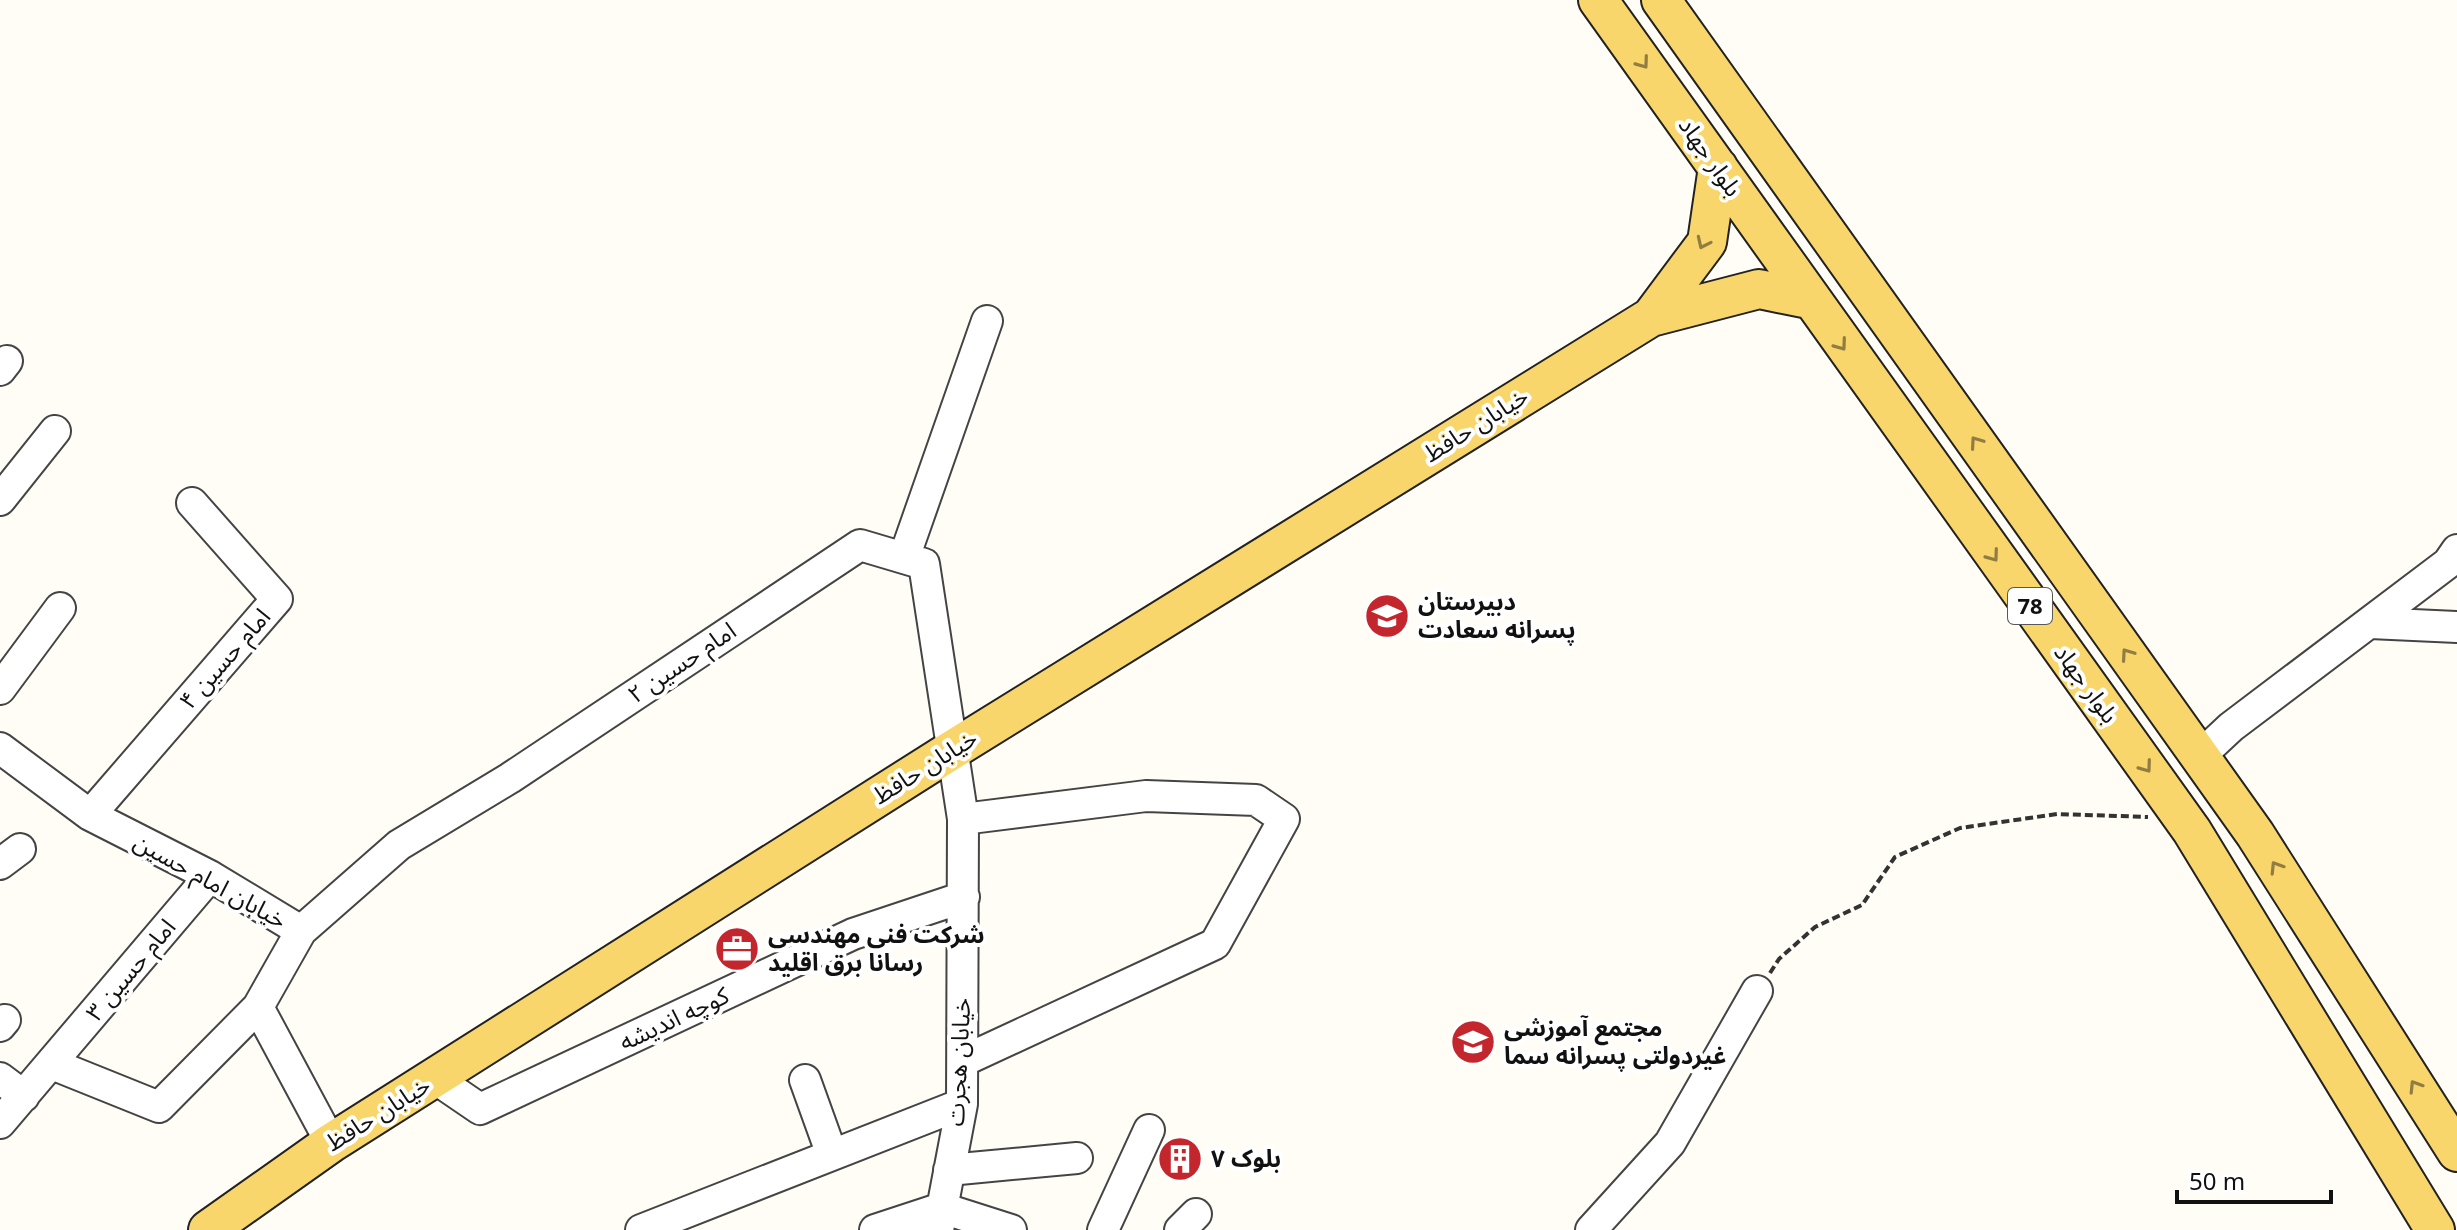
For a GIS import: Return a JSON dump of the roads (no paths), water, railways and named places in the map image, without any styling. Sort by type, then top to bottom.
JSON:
[{"type":"main road","name":"بلوار جهاد","points":[[1598,0],[1808,299],[2192,831],[2435,1230]]},
{"type":"main road","name":"78","points":[[1661,0],[2255,834],[2457,1152]]},
{"type":"main road","points":[[1651,317],[1707,242],[1718,167]]},
{"type":"main road","points":[[1651,317],[1759,289],[1808,299]]},
{"type":"main road","name":"خیابان حافظ","points":[[211,1229],[331,1143],[952,750],[1651,317]]},
{"type":"street","points":[[952,750],[924,564],[904,558],[987,321]]},
{"type":"street","points":[[0,500],[55,431]]},
{"type":"street","name":"امام حسین ۴","points":[[90,815],[277,599],[192,503]]},
{"type":"street","name":"امام حسین ۲","points":[[301,931],[399,845],[510,778],[860,545],[904,558]]},
{"type":"street","points":[[2200,756],[2231,727],[2448,563],[2457,550]]},
{"type":"street","points":[[0,689],[60,608]]},
{"type":"street","points":[[2370,623],[2457,627]]},
{"type":"street","name":"خیابان امام حسین","points":[[0,748],[90,815],[210,876],[301,931],[258,1007],[159,1107],[52,1064]]},
{"type":"street","name":"خیابان هجرت","points":[[940,1219],[962,1104],[963,819],[952,750]]},
{"type":"street","points":[[963,819],[1146,796],[1256,800],[1284,819],[1215,944],[963,1061]]},
{"type":"street","name":"امام حسین ۳","points":[[0,1123],[12,1087],[52,1064],[210,876]]},
{"type":"street","name":"کوچه اندیشه","points":[[436,1079],[480,1109],[853,934],[964,897]]},
{"type":"street","points":[[1591,1230],[1670,1143],[1757,991]]},
{"type":"street","points":[[258,1007],[331,1143]]},
{"type":"street","points":[[805,1080],[832,1155]]},
{"type":"street","points":[[641,1230],[962,1104]]},
{"type":"street","points":[[1103,1230],[1149,1130]]},
{"type":"street","points":[[949,1170],[1077,1158]]},
{"type":"street","points":[[875,1230],[940,1219],[1011,1230]]},
{"type":"place","name":"دبیرستان پسرانه سعادت","points":[[1387,616]]},
{"type":"place","name":"شرکت فنی مهندسی رسانا برق اقلید","points":[[737,949]]},
{"type":"place","name":"مجتمع آموزشی غیردولتی پسرانه سما","points":[[1473,1042]]},
{"type":"place","name":"بلوک ۷","points":[[1180,1159]]}]
